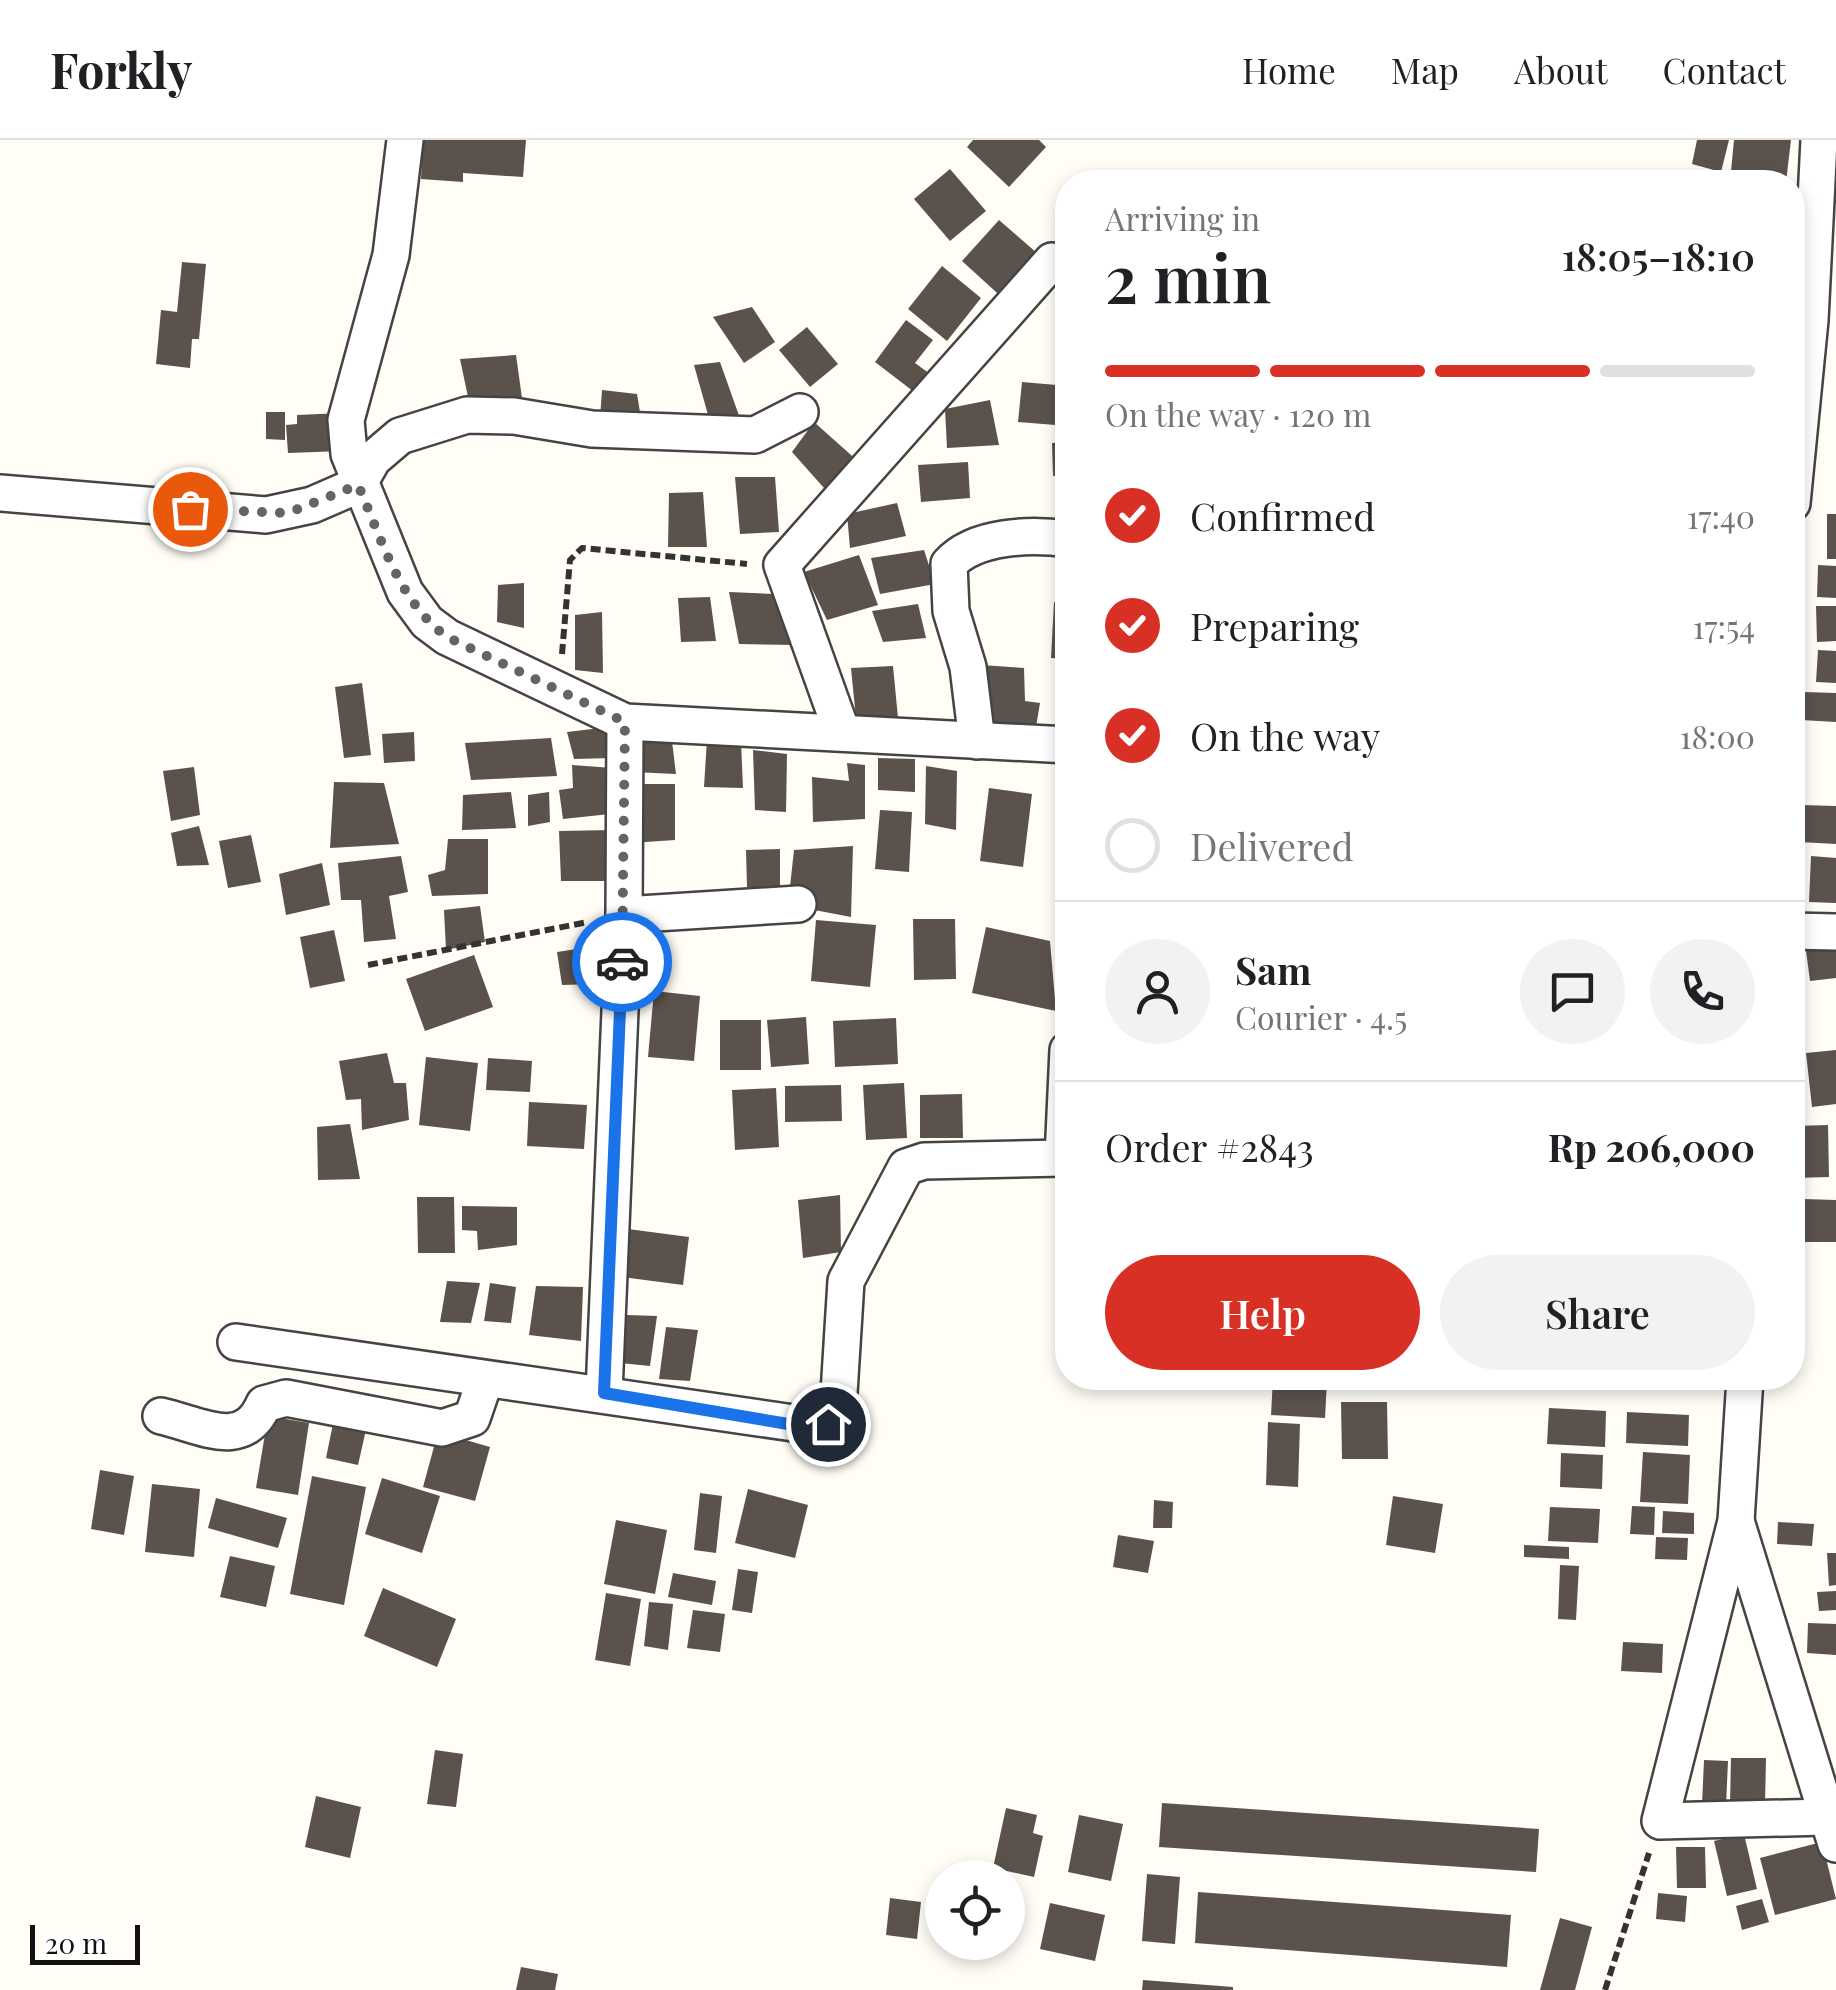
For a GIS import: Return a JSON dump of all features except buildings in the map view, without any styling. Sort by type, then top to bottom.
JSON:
[{"type":"street","points":[[405,140],[391,255],[346,420],[348,454],[358,485],[405,592],[427,622],[447,637],[625,722],[1055,745]]},
{"type":"street","points":[[1805,371],[1820,140]]},
{"type":"street","points":[[842,732],[782,565],[1052,261]]},
{"type":"street","points":[[0,493],[266,515],[312,505],[358,485],[373,459],[400,436],[468,415],[514,416],[592,430],[756,436],[800,412]]},
{"type":"street","points":[[978,741],[968,666],[951,611],[948,564],[959,552],[979,546],[1036,534],[1055,537]]},
{"type":"street","points":[[604,1393],[624,915],[625,722]]},
{"type":"street","points":[[624,915],[798,904]]},
{"type":"street","points":[[1805,931],[1836,932]]},
{"type":"street","points":[[236,1342],[485,1380],[604,1393],[812,1428],[828,1424],[838,1409],[846,1281],[906,1167],[924,1161],[1055,1159]]},
{"type":"street","points":[[160,1416],[234,1433],[256,1422],[264,1404],[286,1398],[442,1428],[472,1418],[485,1380]]},
{"type":"street","points":[[1736,1521],[1831,1831],[1660,1821],[1736,1521],[1744,1390]]},
{"type":"path","points":[[558,690],[570,560],[582,548],[782,565]]},
{"type":"path","points":[[368,965],[624,915]]},
{"type":"path","points":[[1605,1990],[1660,1821]]},
{"type":"way so far","points":[[190,509],[288,513],[358,485],[405,592],[427,622],[447,637],[625,722],[622,962]]},
{"type":"route","points":[[622,962],[604,1393],[812,1428],[828,1424]]}]
